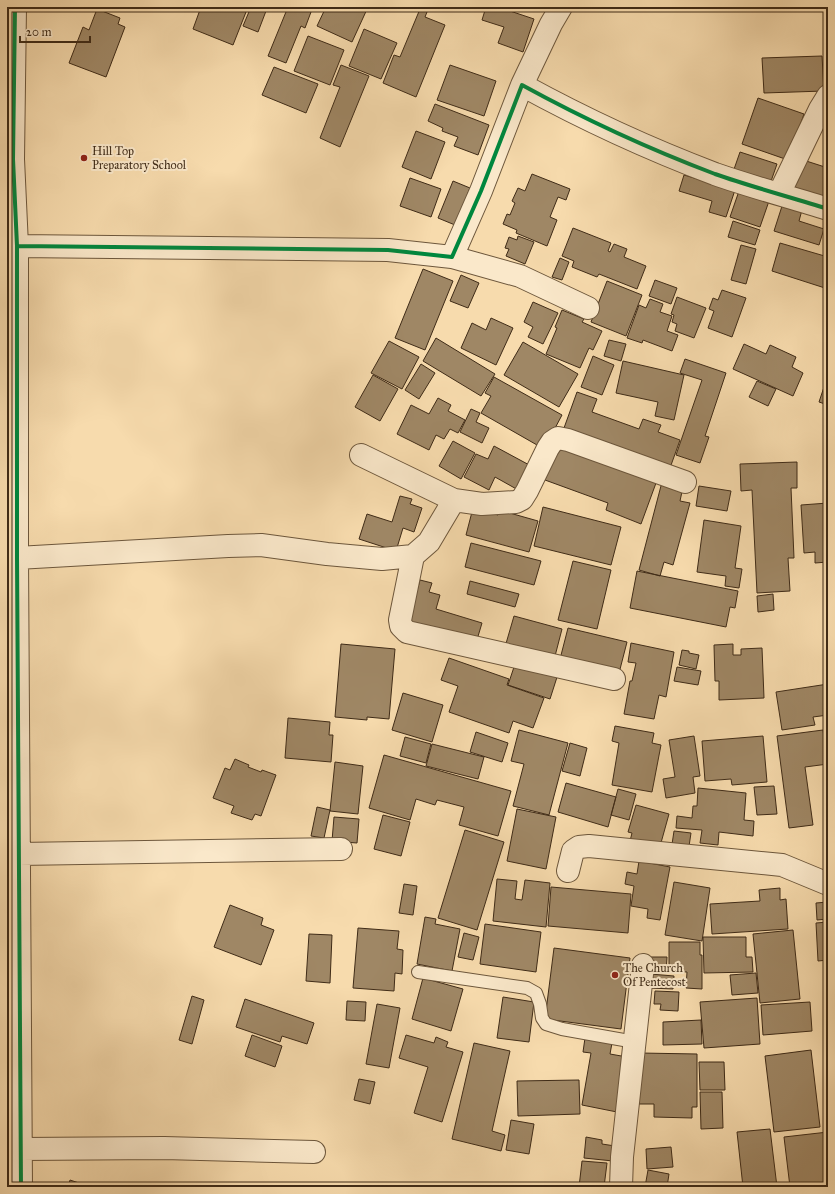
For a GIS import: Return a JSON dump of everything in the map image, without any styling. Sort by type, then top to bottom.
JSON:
[{"type":"street","points":[[15,7],[10,159],[18,246],[17,558],[21,1187]]},
{"type":"street","points":[[452,257],[481,190],[522,85],[551,24],[561,7]]},
{"type":"street","points":[[522,85],[566,109],[619,134],[715,174],[828,209]]},
{"type":"street","points":[[779,194],[820,109],[828,96]]},
{"type":"street","points":[[18,246],[388,250],[452,257],[520,276],[588,308]]},
{"type":"street","points":[[361,455],[454,500],[482,504],[516,502],[522,499],[527,492],[548,448],[552,442],[558,438],[568,440],[685,482]]},
{"type":"street","points":[[454,500],[428,542],[413,556],[400,620],[401,626],[407,632],[614,679]]},
{"type":"street","points":[[17,558],[261,545],[327,554],[382,559],[413,556]]},
{"type":"street","points":[[568,871],[573,851],[579,847],[589,846],[782,866],[828,884]]},
{"type":"street","points":[[19,854],[341,849]]},
{"type":"street","points":[[621,1187],[622,1157],[643,965]]},
{"type":"street","points":[[21,1149],[164,1148],[314,1152]]},
{"type":"lane","points":[[418,972],[527,988],[536,993],[540,1004],[542,1018],[546,1024],[562,1029],[635,1042]]},
{"type":"building","points":[[201,7],[233,7],[246,12],[233,45],[193,29]]},
{"type":"building","points":[[251,7],[256,7],[266,11],[258,32],[243,26]]},
{"type":"building","points":[[288,7],[298,7],[311,12],[305,28],[301,26],[286,63],[268,56]]},
{"type":"building","points":[[326,7],[368,7],[352,42],[317,26]]},
{"type":"building","points":[[486,7],[498,7],[534,19],[523,52],[498,43],[504,27],[482,20]]},
{"type":"building","points":[[97,9],[120,18],[118,24],[125,27],[106,77],[69,63],[83,27],[89,30]]},
{"type":"building","points":[[420,9],[427,12],[425,17],[445,25],[416,97],[383,83],[394,55],[400,57]]},
{"type":"building","points":[[364,29],[397,43],[381,79],[349,66]]},
{"type":"building","points":[[308,36],[344,50],[330,85],[294,71]]},
{"type":"building","points":[[822,56],[824,91],[764,93],[762,58]]},
{"type":"building","points":[[341,65],[369,76],[340,147],[320,138],[340,87],[333,85]]},
{"type":"building","points":[[450,65],[496,81],[484,116],[437,100]]},
{"type":"building","points":[[274,67],[318,84],[306,113],[262,95]]},
{"type":"building","points":[[758,98],[804,114],[788,160],[742,144]]},
{"type":"building","points":[[435,104],[489,125],[478,155],[454,146],[458,137],[442,131],[443,128],[428,121]]},
{"type":"building","points":[[416,131],[445,142],[431,179],[402,167]]},
{"type":"building","points":[[740,152],[777,164],[769,187],[732,175]]},
{"type":"building","points":[[800,159],[828,168],[828,204],[789,192]]},
{"type":"building","points":[[532,174],[570,189],[566,200],[558,197],[550,217],[557,220],[547,246],[516,233],[517,230],[503,224],[507,214],[510,215],[515,203],[512,201],[518,188],[525,191]]},
{"type":"building","points":[[684,175],[735,190],[726,217],[709,212],[712,201],[679,191]]},
{"type":"building","points":[[410,178],[441,189],[431,217],[400,206]]},
{"type":"building","points":[[453,181],[470,188],[455,225],[438,218]]},
{"type":"building","points":[[739,191],[769,201],[760,227],[730,217]]},
{"type":"building","points":[[783,203],[802,210],[799,221],[824,229],[819,245],[774,231]]},
{"type":"building","points":[[733,221],[760,230],[755,245],[728,237]]},
{"type":"building","points":[[573,228],[611,243],[608,251],[610,252],[614,244],[627,249],[624,257],[646,266],[637,289],[599,274],[597,277],[572,267],[574,261],[562,256]]},
{"type":"building","points":[[518,236],[534,242],[525,264],[506,256],[509,249],[505,248],[509,237],[517,240]]},
{"type":"building","points":[[780,243],[828,257],[828,289],[772,271]]},
{"type":"building","points":[[741,245],[756,249],[746,284],[731,280]]},
{"type":"building","points":[[560,258],[569,262],[562,280],[552,277]]},
{"type":"building","points":[[423,269],[453,281],[425,350],[395,338]]},
{"type":"building","points":[[461,275],[479,283],[468,308],[450,301]]},
{"type":"building","points":[[655,280],[677,288],[671,304],[649,296]]},
{"type":"building","points":[[607,281],[642,295],[626,336],[591,322]]},
{"type":"building","points":[[722,290],[746,298],[732,337],[708,328],[714,311],[709,309],[713,298],[718,300]]},
{"type":"building","points":[[677,297],[706,308],[694,338],[675,331],[677,324],[672,322],[674,315],[671,314]]},
{"type":"building","points":[[650,299],[663,304],[660,312],[672,316],[667,331],[678,335],[672,351],[643,340],[642,343],[627,338],[639,305],[646,308]]},
{"type":"building","points":[[533,302],[558,313],[543,344],[528,337],[533,327],[524,322]]},
{"type":"building","points":[[562,310],[584,319],[582,322],[602,331],[593,350],[589,348],[580,368],[546,354],[557,328],[555,327]]},
{"type":"building","points":[[491,318],[513,328],[496,365],[461,348],[472,323],[486,330]]},
{"type":"building","points":[[436,338],[495,374],[481,396],[423,361]]},
{"type":"building","points":[[609,340],[626,344],[621,361],[604,356]]},
{"type":"building","points":[[389,341],[419,357],[402,389],[371,373]]},
{"type":"building","points":[[523,342],[578,374],[559,407],[504,375]]},
{"type":"building","points":[[744,344],[766,354],[770,345],[796,357],[792,367],[803,373],[793,396],[733,369]]},
{"type":"building","points":[[593,356],[614,365],[602,395],[581,387]]},
{"type":"building","points":[[685,359],[726,373],[705,436],[709,437],[700,463],[676,455],[702,380],[680,373]]},
{"type":"building","points":[[623,361],[684,375],[674,420],[655,416],[658,402],[616,393]]},
{"type":"building","points":[[421,364],[435,373],[419,399],[405,390]]},
{"type":"building","points":[[373,375],[398,389],[380,421],[355,407]]},
{"type":"building","points":[[494,377],[562,415],[544,449],[481,413],[491,396],[485,393]]},
{"type":"building","points":[[757,381],[776,389],[768,406],[749,397]]},
{"type":"building","points":[[826,381],[828,382],[828,405],[819,402]]},
{"type":"building","points":[[577,392],[597,399],[592,412],[639,429],[643,419],[661,425],[658,432],[680,440],[670,468],[564,428]]},
{"type":"building","points":[[438,398],[451,405],[448,411],[465,420],[458,433],[450,429],[444,439],[436,435],[429,450],[397,434],[411,405],[429,414]]},
{"type":"building","points":[[471,409],[480,413],[476,422],[489,428],[482,443],[460,432]]},
{"type":"building","points":[[453,441],[475,453],[461,479],[439,466]]},
{"type":"building","points":[[494,446],[533,467],[520,491],[495,477],[489,490],[464,477],[476,454],[488,459]]},
{"type":"building","points":[[557,447],[656,483],[641,524],[606,510],[608,503],[545,480]]},
{"type":"building","points":[[797,462],[797,488],[791,488],[794,558],[788,558],[790,591],[757,593],[752,490],[741,491],[740,464]]},
{"type":"building","points":[[662,482],[683,487],[680,501],[690,503],[673,565],[664,562],[660,576],[639,570]]},
{"type":"building","points":[[699,486],[731,491],[727,511],[696,506]]},
{"type":"building","points":[[400,496],[412,499],[410,504],[422,508],[414,532],[403,528],[396,551],[359,539],[367,514],[392,522]]},
{"type":"building","points":[[828,503],[828,562],[815,563],[815,552],[804,553],[801,505]]},
{"type":"building","points":[[543,507],[621,527],[611,565],[534,546]]},
{"type":"building","points":[[473,508],[498,515],[499,510],[538,521],[529,552],[466,535]]},
{"type":"building","points":[[704,520],[741,526],[735,568],[742,569],[739,588],[725,586],[726,576],[697,572]]},
{"type":"building","points":[[471,543],[541,561],[534,585],[465,567]]},
{"type":"building","points":[[573,561],[611,570],[597,629],[558,620]]},
{"type":"building","points":[[637,571],[738,591],[735,608],[730,607],[726,627],[630,608]]},
{"type":"building","points":[[420,580],[432,583],[429,592],[440,595],[436,609],[482,623],[476,643],[408,623]]},
{"type":"building","points":[[470,581],[519,594],[515,607],[467,594]]},
{"type":"building","points":[[773,594],[774,610],[758,612],[757,596]]},
{"type":"building","points":[[514,616],[562,629],[554,660],[505,647]]},
{"type":"building","points":[[568,628],[627,642],[618,677],[559,663]]},
{"type":"building","points":[[631,643],[674,652],[666,697],[659,695],[654,719],[624,714],[630,681],[632,681],[636,663],[628,662]]},
{"type":"building","points":[[341,644],[395,649],[389,719],[367,717],[367,720],[335,717]]},
{"type":"building","points":[[733,644],[733,655],[741,655],[741,649],[762,648],[764,698],[719,700],[719,681],[715,681],[714,645]]},
{"type":"building","points":[[682,650],[699,655],[696,669],[679,665]]},
{"type":"building","points":[[449,658],[509,679],[507,685],[544,698],[533,728],[513,721],[509,733],[449,712],[458,686],[441,680]]},
{"type":"building","points":[[515,664],[558,674],[550,699],[508,685]]},
{"type":"building","points":[[677,667],[701,671],[698,685],[674,681]]},
{"type":"building","points":[[828,684],[828,715],[813,717],[815,725],[782,730],[776,692]]},
{"type":"building","points":[[403,693],[443,705],[432,742],[392,730]]},
{"type":"building","points":[[288,718],[330,722],[329,735],[333,735],[331,762],[285,758]]},
{"type":"building","points":[[615,726],[654,733],[652,743],[661,745],[652,792],[612,785],[619,743],[612,741]]},
{"type":"building","points":[[824,729],[828,729],[828,753]]},
{"type":"building","points":[[519,730],[568,743],[549,815],[513,806],[524,764],[511,761]]},
{"type":"building","points":[[823,730],[828,764],[805,767],[813,825],[789,828],[777,736]]},
{"type":"building","points":[[476,732],[508,743],[502,762],[470,752]]},
{"type":"building","points":[[694,736],[700,776],[693,777],[695,793],[666,798],[663,779],[675,777],[669,740]]},
{"type":"building","points":[[763,736],[767,782],[732,785],[731,779],[705,781],[702,741]]},
{"type":"building","points":[[405,737],[431,744],[426,763],[400,756]]},
{"type":"building","points":[[570,743],[587,748],[580,776],[562,771]]},
{"type":"building","points":[[432,744],[484,757],[478,779],[426,766]]},
{"type":"building","points":[[384,755],[511,791],[498,836],[459,825],[464,807],[437,800],[435,805],[416,799],[410,820],[369,808]]},
{"type":"building","points":[[235,759],[249,765],[248,767],[261,772],[262,770],[276,775],[261,816],[255,814],[252,820],[231,813],[234,806],[213,798],[225,768],[230,770]]},
{"type":"building","points":[[335,762],[363,766],[358,814],[330,811]]},
{"type":"building","points":[[566,783],[616,797],[608,827],[558,812]]},
{"type":"building","points":[[774,786],[777,814],[757,815],[754,787]]},
{"type":"building","points":[[698,788],[746,793],[744,820],[754,821],[753,836],[719,832],[718,845],[700,843],[702,830],[676,828],[677,816],[692,818],[693,806],[697,806]]},
{"type":"building","points":[[618,789],[636,794],[629,820],[611,815]]},
{"type":"building","points":[[636,805],[669,814],[659,850],[630,841],[632,833],[628,832]]},
{"type":"building","points":[[317,807],[330,810],[324,838],[311,836]]},
{"type":"building","points":[[517,809],[556,817],[546,869],[507,861]]},
{"type":"building","points":[[383,815],[410,822],[401,856],[374,849]]},
{"type":"building","points":[[334,817],[359,819],[357,843],[332,841]]},
{"type":"building","points":[[828,828],[828,869],[826,869]]},
{"type":"building","points":[[465,830],[504,842],[477,930],[438,918]]},
{"type":"building","points":[[674,831],[691,833],[688,853],[671,851]]},
{"type":"building","points":[[639,861],[670,867],[660,920],[647,918],[648,909],[631,906],[634,886],[625,884],[627,872],[637,874]]},
{"type":"building","points":[[497,879],[517,881],[515,899],[522,900],[525,880],[550,883],[546,927],[493,921]]},
{"type":"building","points":[[674,882],[710,888],[702,941],[665,935]]},
{"type":"building","points":[[404,884],[417,886],[413,915],[399,913]]},
{"type":"building","points":[[551,887],[631,894],[628,933],[548,926]]},
{"type":"building","points":[[780,888],[780,900],[786,899],[788,929],[712,934],[710,904],[760,901],[759,890]]},
{"type":"building","points":[[828,902],[828,919],[817,920],[816,903]]},
{"type":"building","points":[[230,905],[263,918],[261,925],[274,930],[261,965],[214,947]]},
{"type":"building","points":[[425,917],[436,919],[435,924],[460,929],[452,971],[417,964]]},
{"type":"building","points":[[828,922],[828,960],[818,961],[816,923]]},
{"type":"building","points":[[485,924],[541,932],[536,972],[480,964]]},
{"type":"building","points":[[358,928],[399,931],[397,949],[403,950],[402,974],[395,973],[394,991],[353,988]]},
{"type":"building","points":[[793,930],[800,999],[760,1003],[753,934]]},
{"type":"building","points":[[464,933],[479,937],[473,960],[458,957]]},
{"type":"building","points":[[309,934],[332,935],[330,983],[306,981]]},
{"type":"building","points":[[703,937],[746,937],[746,957],[752,957],[753,972],[704,973]]},
{"type":"building","points":[[669,942],[700,942],[700,955],[702,955],[702,989],[686,988],[687,972],[669,971]]},
{"type":"building","points":[[554,948],[630,958],[621,1029],[545,1019]]},
{"type":"building","points":[[651,957],[667,957],[666,973],[650,972]]},
{"type":"building","points":[[756,973],[758,993],[732,995],[730,975]]},
{"type":"building","points":[[650,974],[674,976],[673,989],[649,988]]},
{"type":"building","points":[[423,978],[463,989],[451,1031],[412,1019]]},
{"type":"building","points":[[655,991],[679,992],[678,1011],[660,1010],[661,1004],[654,1004]]},
{"type":"building","points":[[192,996],[204,1000],[192,1044],[179,1040]]},
{"type":"building","points":[[503,997],[534,1002],[529,1042],[497,1038]]},
{"type":"building","points":[[757,998],[760,1044],[704,1048],[700,1002]]},
{"type":"building","points":[[245,999],[314,1023],[307,1044],[282,1036],[280,1042],[236,1027]]},
{"type":"building","points":[[347,1001],[366,1002],[365,1021],[346,1020]]},
{"type":"building","points":[[810,1002],[812,1031],[763,1035],[761,1005]]},
{"type":"building","points":[[377,1004],[400,1008],[389,1068],[366,1064]]},
{"type":"building","points":[[701,1020],[702,1044],[663,1045],[663,1022]]},
{"type":"building","points":[[252,1035],[282,1046],[275,1067],[245,1056]]},
{"type":"building","points":[[406,1035],[434,1043],[436,1037],[448,1042],[446,1047],[463,1052],[442,1122],[414,1113],[428,1067],[399,1058]]},
{"type":"building","points":[[585,1038],[612,1043],[610,1054],[627,1057],[617,1112],[582,1105],[591,1053],[583,1052]]},
{"type":"building","points":[[474,1043],[510,1051],[492,1131],[505,1135],[501,1151],[452,1139]]},
{"type":"building","points":[[811,1050],[820,1127],[774,1132],[765,1056]]},
{"type":"building","points":[[640,1053],[697,1054],[697,1107],[692,1107],[692,1118],[654,1117],[654,1104],[639,1104]]},
{"type":"building","points":[[699,1062],[724,1062],[725,1090],[700,1090]]},
{"type":"building","points":[[825,1074],[828,1074],[828,1094]]},
{"type":"building","points":[[359,1079],[375,1082],[370,1104],[354,1100]]},
{"type":"building","points":[[579,1080],[580,1114],[518,1116],[517,1081]]},
{"type":"building","points":[[700,1092],[722,1092],[723,1128],[701,1129]]},
{"type":"building","points":[[511,1120],[534,1124],[529,1154],[506,1150]]},
{"type":"building","points":[[770,1129],[777,1187],[743,1187],[737,1132]]},
{"type":"building","points":[[828,1132],[828,1187],[790,1187],[784,1137]]},
{"type":"building","points":[[586,1137],[602,1140],[602,1144],[615,1146],[613,1161],[584,1158]]},
{"type":"building","points":[[671,1147],[673,1167],[647,1169],[646,1149]]},
{"type":"building","points":[[582,1161],[607,1163],[604,1187],[579,1187]]},
{"type":"building","points":[[648,1170],[669,1174],[667,1187],[645,1187]]},
{"type":"building","points":[[70,1180],[91,1187],[68,1187]]},
{"type":"cycle path","points":[[15,7],[13,159],[17,246],[17,558],[21,1187]]},
{"type":"cycle path","points":[[17,246],[388,250],[452,257],[481,191],[522,85],[617,133],[690,164],[729,179],[828,209]]},
{"type":"place","name":"Hill Top Preparatory School","points":[[84,158]]},
{"type":"place","name":"The Church Of Pentecost","points":[[615,975]]}]
